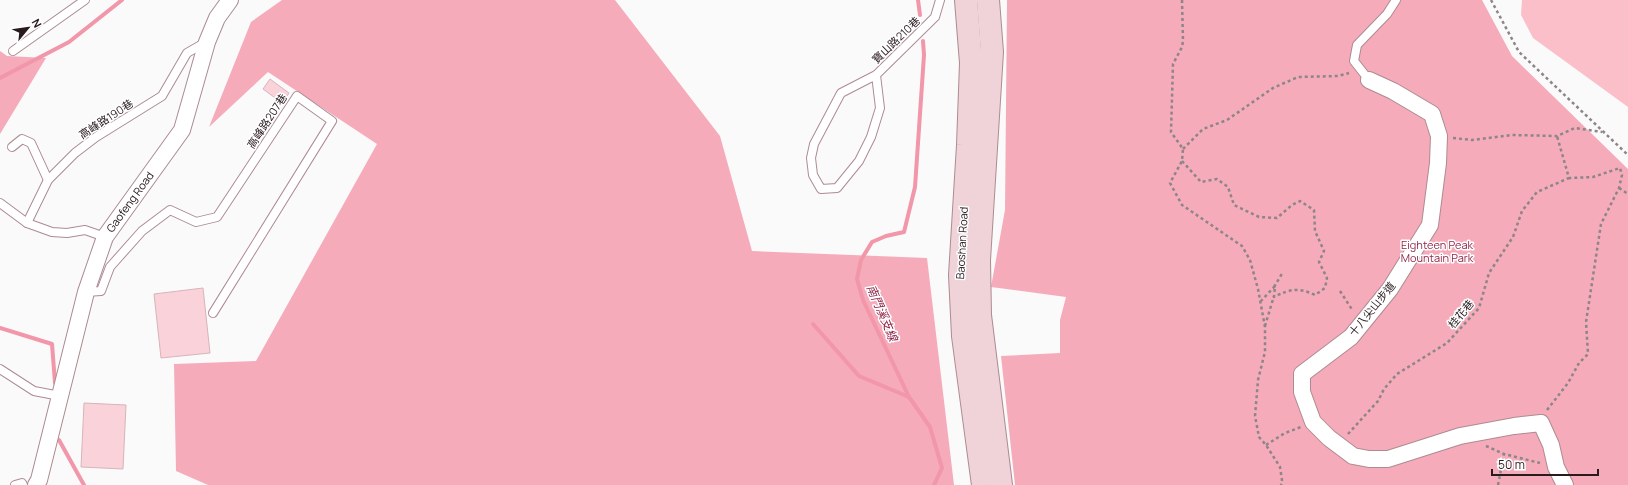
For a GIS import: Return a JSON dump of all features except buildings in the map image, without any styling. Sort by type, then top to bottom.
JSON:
[{"type":"street","name":"Gaofeng Road","points":[[39,483],[86,292],[105,237],[182,130],[207,42],[217,18],[230,0]]},
{"type":"street","name":"Baoshan Road","points":[[966,0],[971,63],[968,145],[960,275],[963,336],[983,485]]},
{"type":"street","name":"Baoshan Road","points":[[988,0],[992,52],[979,260],[980,315],[1001,485]]},
{"type":"street","name":"十八尖山步道","points":[[1365,74],[1432,114],[1439,136],[1438,163],[1430,225],[1390,289],[1351,337],[1302,374],[1302,392],[1314,422],[1329,438],[1353,456],[1388,460],[1460,436],[1514,426],[1540,423]]},
{"type":"street","points":[[1540,423],[1551,445],[1556,467],[1566,485]]},
{"type":"lane","points":[[13,51],[85,0]]},
{"type":"lane","name":"寶山路210巷","points":[[876,75],[880,108],[871,137],[859,161],[837,188],[821,189],[813,175],[811,158],[814,144],[841,93],[876,75],[935,17],[940,0]]},
{"type":"lane","points":[[1365,74],[1354,61],[1357,45],[1387,14],[1396,0]]},
{"type":"lane","name":"高峰路190巷","points":[[27,223],[48,180],[75,153],[96,137],[162,96],[187,53],[207,42]]},
{"type":"lane","name":"高峰路207巷","points":[[86,292],[101,291],[110,267],[142,231],[170,210],[196,222],[217,217],[297,96],[332,121],[213,313]]},
{"type":"lane","points":[[12,147],[22,139],[31,143],[48,180]]},
{"type":"lane","points":[[1,204],[27,223],[52,232],[67,233],[85,230],[105,237]]},
{"type":"lane","points":[[0,369],[34,391],[60,396]]},
{"type":"lane","points":[[15,485],[22,483],[23,485]]},
{"type":"path","points":[[1182,0],[1183,41],[1182,47],[1173,64],[1171,132],[1183,149],[1182,161],[1170,183],[1182,205],[1242,246],[1250,260],[1261,301],[1265,327],[1265,352],[1258,380],[1255,416],[1259,437],[1280,467],[1282,480],[1281,485]]},
{"type":"path","points":[[1491,0],[1519,52],[1628,156]]},
{"type":"path","points":[[1183,149],[1204,129],[1227,120],[1273,88],[1298,77],[1365,74]]},
{"type":"path","points":[[1439,136],[1472,140],[1512,135],[1556,136],[1574,128],[1602,132]]},
{"type":"path","points":[[1540,423],[1551,404],[1568,383],[1579,363],[1588,354],[1586,322],[1601,224],[1619,188],[1622,175],[1620,168],[1593,177],[1569,178],[1556,136]]},
{"type":"path","points":[[1182,161],[1201,182],[1216,179],[1228,187],[1234,205],[1259,217],[1277,218],[1292,205],[1300,201],[1314,210],[1316,230],[1324,251],[1318,262],[1327,278],[1325,288],[1315,294],[1306,290],[1289,290],[1274,297]]},
{"type":"path","name":"桂花巷","points":[[1338,444],[1378,401],[1384,389],[1396,374],[1447,343],[1479,308],[1489,273],[1513,237],[1522,211],[1537,192],[1569,178]]},
{"type":"path","points":[[1619,188],[1628,194]]},
{"type":"path","points":[[1261,301],[1274,286],[1283,272]]},
{"type":"path","points":[[1265,327],[1274,297],[1274,286]]},
{"type":"path","points":[[1340,292],[1361,323]]},
{"type":"path","points":[[1266,445],[1285,433],[1314,422]]},
{"type":"path","points":[[1460,436],[1504,454],[1556,467]]},
{"type":"path","points":[[1498,485],[1504,454]]},
{"type":"shaded area","points":[[1522,0],[1628,0],[1628,107],[1533,38],[1521,15]]},
{"type":"green space","points":[[282,0],[615,0],[720,136],[752,251],[927,258],[954,485],[208,485],[176,471],[174,364],[256,361],[377,144],[268,72],[209,127],[251,22]]},
{"type":"green space","name":"Eighteen Peak Mountain Park","points":[[1007,0],[1482,0],[1512,56],[1628,169],[1628,485],[1015,485],[1001,356],[1060,353],[1060,320],[1066,297],[991,287],[1005,210]]},
{"type":"green space","points":[[0,51],[7,56],[46,58],[0,134]]},
{"type":"waterway","points":[[0,78],[69,42],[122,0]]},
{"type":"waterway","name":"南門溪支線","points":[[918,0],[920,15]]},
{"type":"waterway","name":"南門溪支線","points":[[923,41],[924,55],[915,187],[904,232],[886,236],[872,242],[861,260],[857,279],[863,300],[909,397],[930,427],[942,468],[934,485]]},
{"type":"waterway","points":[[813,324],[859,376],[909,397]]},
{"type":"waterway","points":[[0,328],[52,344],[55,383]]},
{"type":"waterway","points":[[59,440],[84,485]]}]
